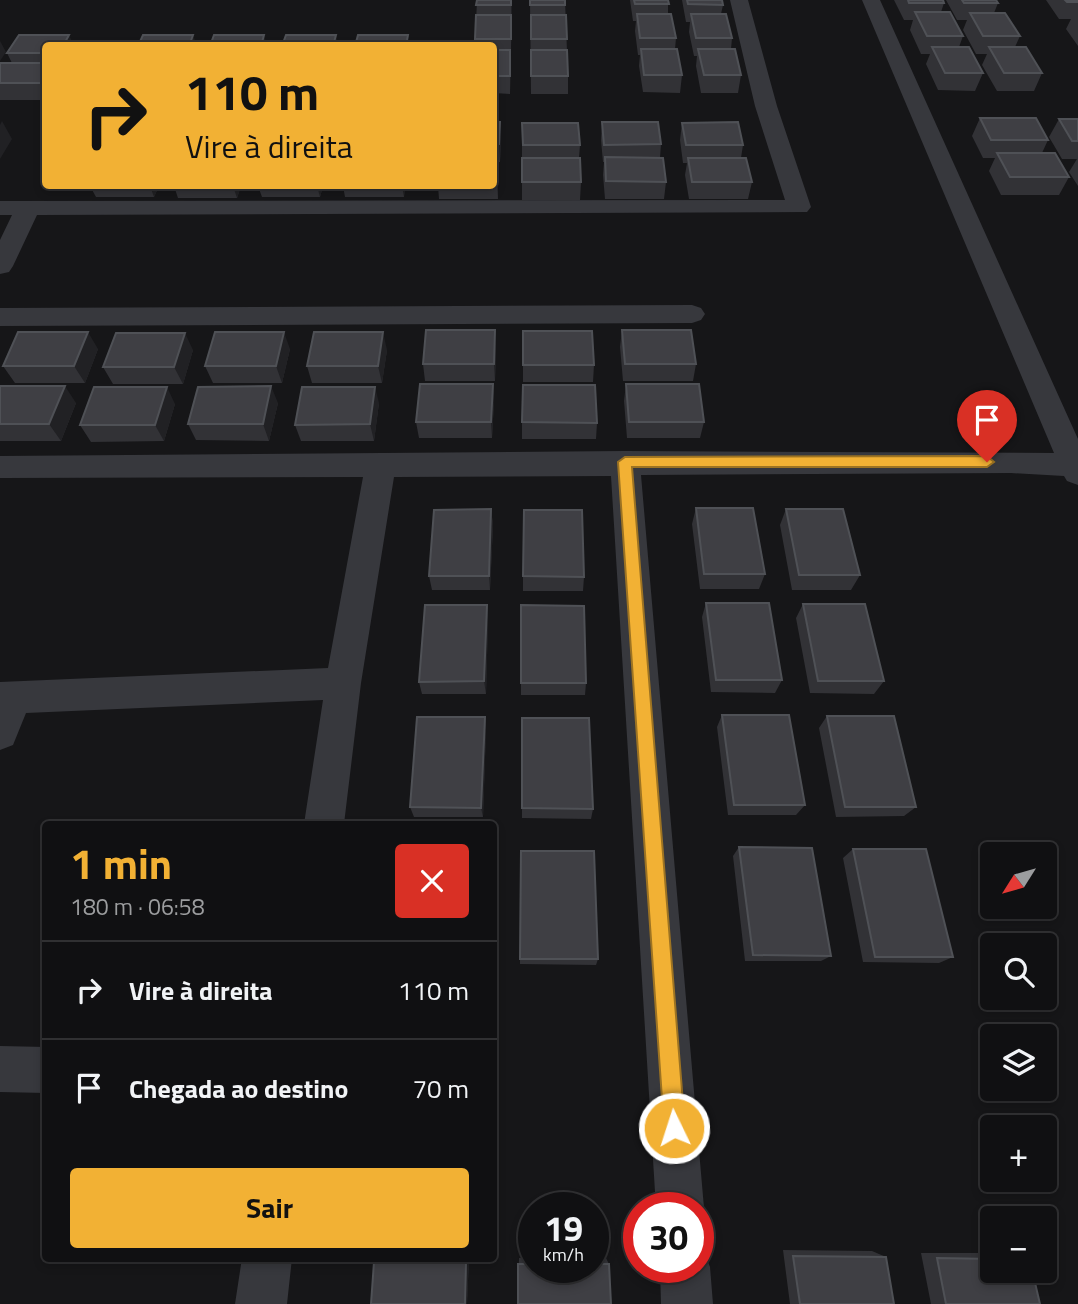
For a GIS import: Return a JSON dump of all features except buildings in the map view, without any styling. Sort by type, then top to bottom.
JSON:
[{"type":"street","points":[[0,208],[799,207],[766,106],[739,0]]},
{"type":"street","points":[[0,467],[1011,462],[1076,469],[871,0]]},
{"type":"street","points":[[0,265],[27,208]]},
{"type":"street","points":[[0,317],[692,314]]},
{"type":"street","points":[[625,462],[679,1192]]},
{"type":"street","points":[[324,821],[343,683],[380,467]]},
{"type":"street","points":[[0,733],[6,699],[343,683]]},
{"type":"street","points":[[0,1069],[42,1070]]},
{"type":"street","points":[[261,1304],[266,1262]]},
{"type":"street","points":[[686,1283],[687,1304]]},
{"type":"route","points":[[674,1128],[625,462],[987,462]]}]
